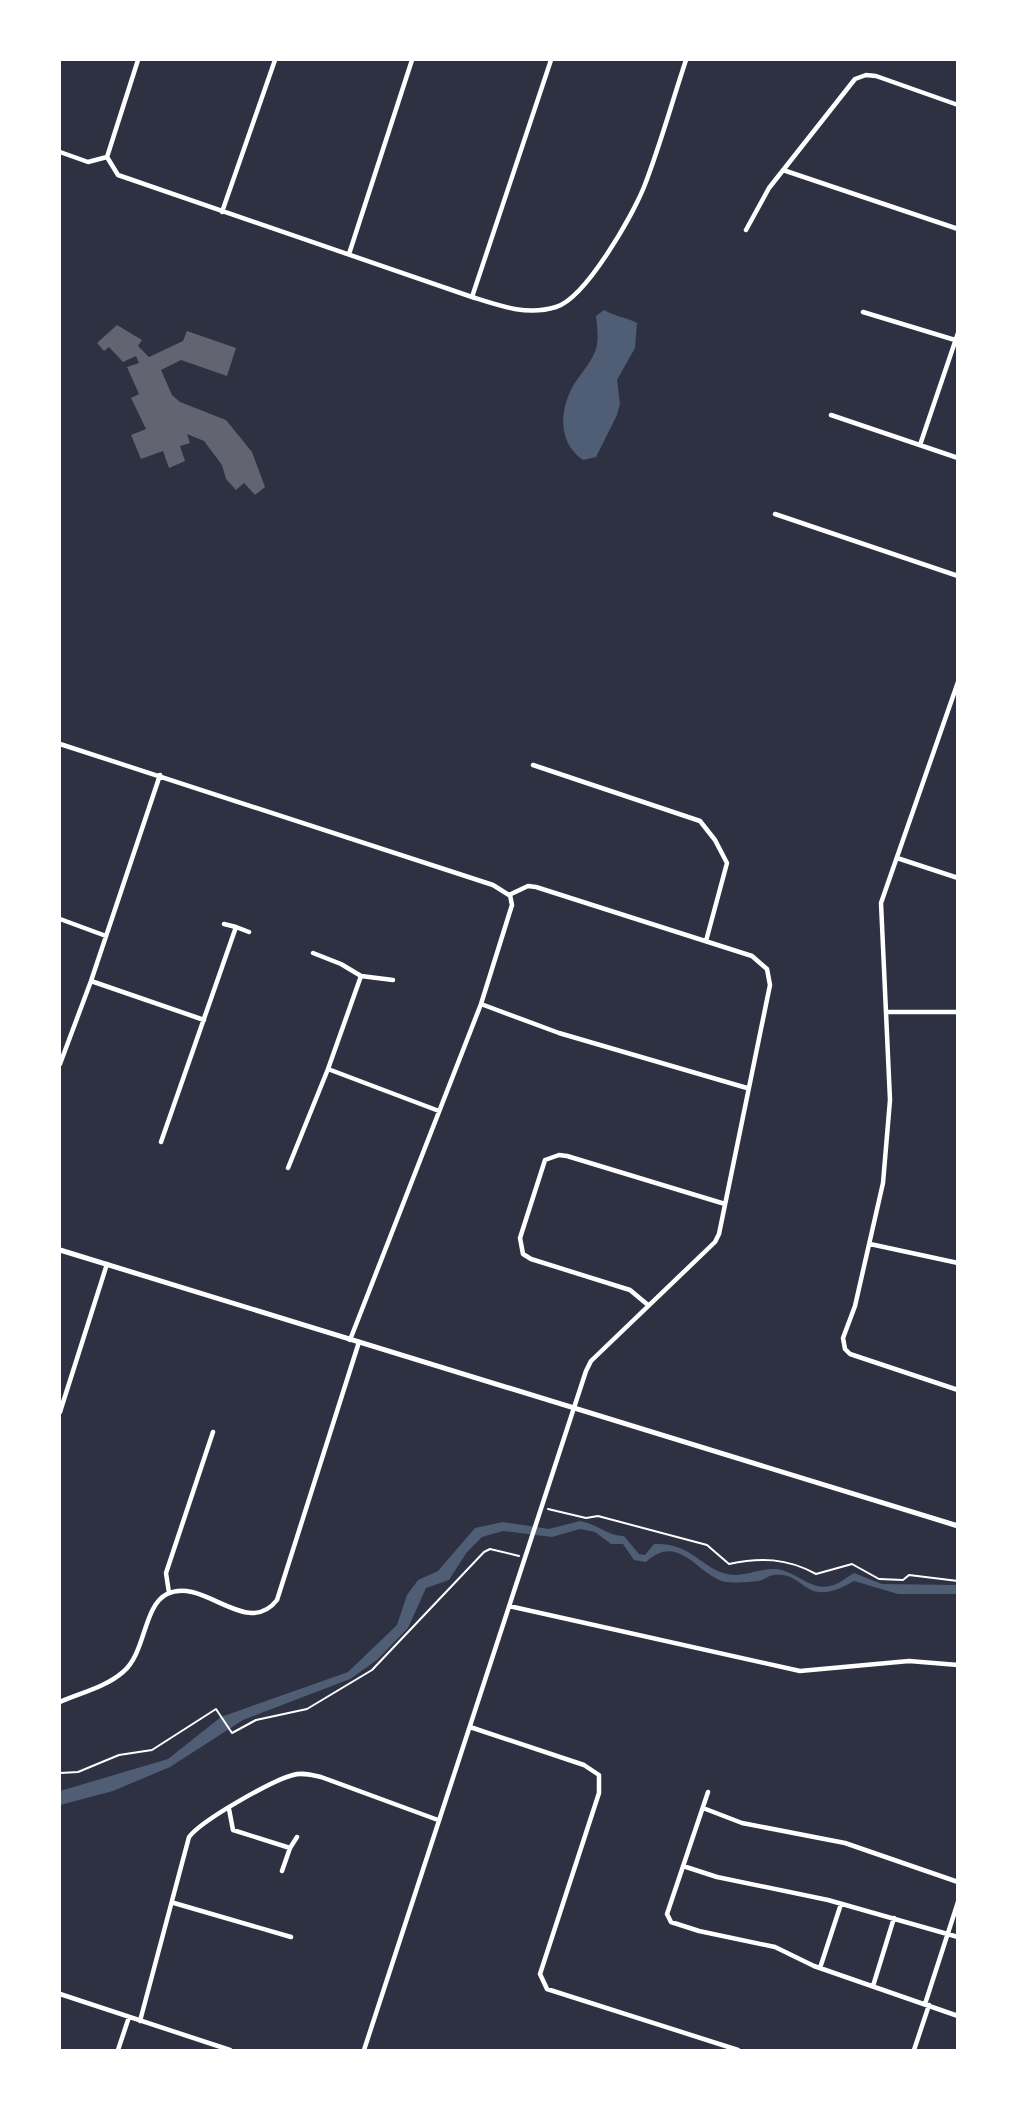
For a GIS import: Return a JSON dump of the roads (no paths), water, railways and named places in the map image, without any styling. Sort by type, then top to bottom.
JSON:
[{"type":"street","points":[[138,60],[107,157],[118,175],[514,310],[558,307],[576,296],[591,278],[643,190],[686,60]]},
{"type":"street","points":[[222,212],[275,60]]},
{"type":"street","points":[[349,254],[412,60]]},
{"type":"street","points":[[472,297],[551,60]]},
{"type":"street","points":[[746,230],[758,203],[847,86],[866,75],[957,104]]},
{"type":"street","points":[[60,152],[88,162],[107,157]]},
{"type":"street","points":[[782,170],[957,229]]},
{"type":"street","points":[[863,312],[955,340]]},
{"type":"street","points":[[919,446],[957,333]]},
{"type":"street","points":[[831,415],[957,458]]},
{"type":"street","points":[[775,514],[957,576]]},
{"type":"street","points":[[957,682],[880,914],[890,1100],[883,1183],[855,1306],[843,1338],[846,1352],[957,1390]]},
{"type":"street","points":[[60,744],[493,885],[509,894],[512,905],[481,1004],[350,1340]]},
{"type":"street","points":[[533,765],[700,821],[727,863],[706,941]]},
{"type":"street","points":[[60,1064],[92,981],[160,775]]},
{"type":"street","points":[[897,858],[957,878]]},
{"type":"street","points":[[364,2050],[573,1406],[591,1361],[715,1241],[766,1009],[769,977],[760,961],[729,948],[536,887],[528,886],[509,894]]},
{"type":"street","points":[[60,919],[106,936]]},
{"type":"street","points":[[225,924],[249,932]]},
{"type":"street","points":[[161,1142],[236,927]]},
{"type":"street","points":[[313,953],[341,964],[361,976],[393,981]]},
{"type":"street","points":[[288,1168],[328,1069],[361,976]]},
{"type":"street","points":[[92,981],[204,1020]]},
{"type":"street","points":[[481,1004],[559,1033],[747,1088]]},
{"type":"street","points":[[886,1012],[957,1012]]},
{"type":"street","points":[[328,1069],[439,1111]]},
{"type":"street","points":[[648,1305],[630,1290],[531,1259],[523,1254],[520,1238],[545,1160],[559,1155],[567,1156],[725,1204]]},
{"type":"street","points":[[870,1244],[957,1263]]},
{"type":"street","points":[[60,1250],[957,1526]]},
{"type":"street","points":[[60,1412],[107,1264]]},
{"type":"street","points":[[60,1702],[123,1672],[140,1647],[155,1605],[169,1593],[188,1592],[249,1614],[265,1612],[277,1600],[359,1342]]},
{"type":"street","points":[[169,1593],[166,1573],[213,1432]]},
{"type":"street","points":[[509,1606],[800,1671],[909,1661],[957,1665]]},
{"type":"street","points":[[470,1727],[584,1765],[599,1775],[599,1793],[542,1966],[541,1980],[547,1989],[738,2050]]},
{"type":"street","points":[[141,2021],[174,1903],[189,1837],[197,1827],[300,1773],[321,1777],[438,1820]]},
{"type":"street","points":[[708,1792],[667,1914],[671,1922],[699,1931],[775,1947],[820,1968],[957,2017]]},
{"type":"street","points":[[703,1808],[742,1823],[845,1843],[957,1882]]},
{"type":"street","points":[[229,1809],[233,1830],[289,1848]]},
{"type":"street","points":[[282,1871],[289,1848],[297,1837]]},
{"type":"street","points":[[683,1866],[717,1877],[841,1904],[957,1937]]},
{"type":"street","points":[[914,2050],[957,1902]]},
{"type":"street","points":[[174,1903],[291,1937]]},
{"type":"street","points":[[820,1968],[841,1904]]},
{"type":"street","points":[[873,1986],[894,1918]]},
{"type":"street","points":[[60,1994],[230,2050]]},
{"type":"street","points":[[118,2050],[129,2017]]},
{"type":"water","points":[[604,310],[637,323],[635,348],[617,380],[620,404],[617,415],[596,457],[583,460],[569,445],[563,416],[568,396],[596,349],[596,316]]},
{"type":"water","points":[[580,1521],[624,1536],[639,1554],[645,1555],[654,1544],[667,1544],[687,1551],[727,1574],[739,1575],[775,1569],[823,1587],[836,1584],[854,1573],[882,1584],[957,1585],[957,1594],[898,1594],[854,1581],[837,1589],[815,1591],[785,1575],[772,1575],[759,1581],[726,1582],[679,1553],[669,1551],[658,1554],[646,1562],[634,1560],[623,1544],[611,1544],[595,1532],[580,1529],[552,1537],[503,1531],[482,1537],[467,1552],[449,1580],[426,1588],[408,1628],[377,1660],[350,1679],[243,1720],[170,1767],[113,1791],[60,1805],[60,1791],[168,1759],[221,1717],[348,1672],[397,1625],[407,1595],[418,1580],[438,1571],[475,1528],[503,1522],[549,1529]]}]
